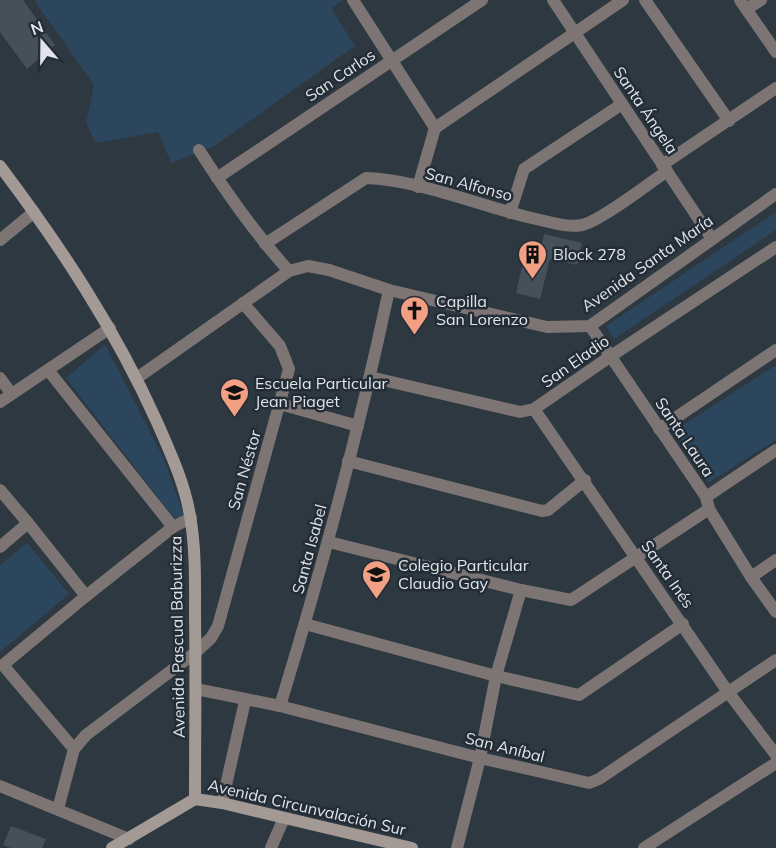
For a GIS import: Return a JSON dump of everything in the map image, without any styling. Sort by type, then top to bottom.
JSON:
[{"type":"main road","name":"Avenida Pascual Baburizza","points":[[0,166],[34,212],[110,328],[137,378],[172,456],[191,518],[196,652],[195,799]]},
{"type":"main road","name":"Avenida Circunvalación Sur","points":[[195,799],[222,803],[412,848]]},
{"type":"main road","points":[[112,848],[195,799]]},
{"type":"street","points":[[353,0],[435,128]]},
{"type":"street","name":"San Carlos","points":[[217,178],[482,0]]},
{"type":"street","name":"Santa Ángela","points":[[553,0],[712,238]]},
{"type":"street","points":[[418,187],[435,128],[623,0]]},
{"type":"street","points":[[645,0],[729,121]]},
{"type":"street","points":[[760,0],[743,4],[776,52]]},
{"type":"street","name":"San Alfonso","points":[[265,244],[366,178],[418,187],[510,213],[571,226],[584,225],[776,88]]},
{"type":"street","points":[[510,213],[524,169],[622,104]]},
{"type":"street","points":[[199,150],[265,244],[289,271]]},
{"type":"street","name":"Avenida Santa María","points":[[137,378],[289,271],[308,266],[329,270],[389,290],[547,327],[590,326],[776,194]]},
{"type":"street","points":[[0,240],[34,212]]},
{"type":"street","name":"San Eladio","points":[[370,377],[520,412],[534,409],[776,247]]},
{"type":"street","name":"Santa Isabel","points":[[280,706],[329,542],[389,290]]},
{"type":"street","name":"San Néstor","points":[[74,749],[86,735],[196,652],[211,638],[218,626],[289,369],[280,346],[243,303]]},
{"type":"street","name":"Santa Laura","points":[[590,326],[708,503],[776,450]]},
{"type":"street","points":[[0,402],[110,328]]},
{"type":"street","points":[[659,429],[776,350]]},
{"type":"street","points":[[48,370],[173,527]]},
{"type":"street","points":[[0,378],[11,393]]},
{"type":"street","points":[[280,404],[358,426]]},
{"type":"street","name":"Santa Inés","points":[[534,409],[729,692],[776,755]]},
{"type":"street","points":[[348,461],[542,511],[548,510],[585,480]]},
{"type":"street","points":[[0,490],[86,596]]},
{"type":"street","points":[[329,542],[570,600],[636,556],[708,503],[751,578],[776,612]]},
{"type":"street","points":[[58,809],[74,749],[1,665],[173,527],[191,518]]},
{"type":"street","points":[[0,547],[28,523]]},
{"type":"street","points":[[751,578],[776,560]]},
{"type":"street","points":[[457,848],[480,758],[496,676],[521,590]]},
{"type":"street","points":[[305,624],[496,676],[579,695],[683,624]]},
{"type":"street","name":"San Aníbal","points":[[196,689],[280,706],[584,783],[594,782],[776,660]]},
{"type":"street","points":[[222,803],[245,700]]},
{"type":"street","points":[[644,848],[776,763]]},
{"type":"street","points":[[0,786],[129,839]]},
{"type":"street","points":[[271,848],[284,818]]},
{"type":"shaded area","points":[[34,0],[343,0],[331,8],[355,46],[213,147],[171,163],[158,132],[96,143],[86,123],[94,85]]},
{"type":"shaded area","points":[[776,212],[776,230],[614,339],[606,326]]},
{"type":"shaded area","points":[[105,345],[163,457],[184,515],[177,522],[66,378]]},
{"type":"shaded area","points":[[776,365],[776,440],[708,483],[674,431]]},
{"type":"shaded area","points":[[27,543],[69,594],[0,652],[0,565]]},
{"type":"building","points":[[0,0],[23,0],[55,45],[27,69],[0,32]]},
{"type":"building","name":"Block 278","points":[[544,234],[582,243],[577,265],[550,259],[540,299],[516,293],[528,240],[542,243]]},
{"type":"building","points":[[11,826],[46,839],[42,848],[11,848],[3,845]]},
{"type":"place","name":"Block 278","points":[[532,280]]},
{"type":"place","name":"Capilla San Lorenzo","points":[[415,336]]},
{"type":"place","name":"Escuela Particular Jean Piaget","points":[[234,418]]},
{"type":"place","name":"Colegio Particular Claudio Gay","points":[[377,600]]}]
